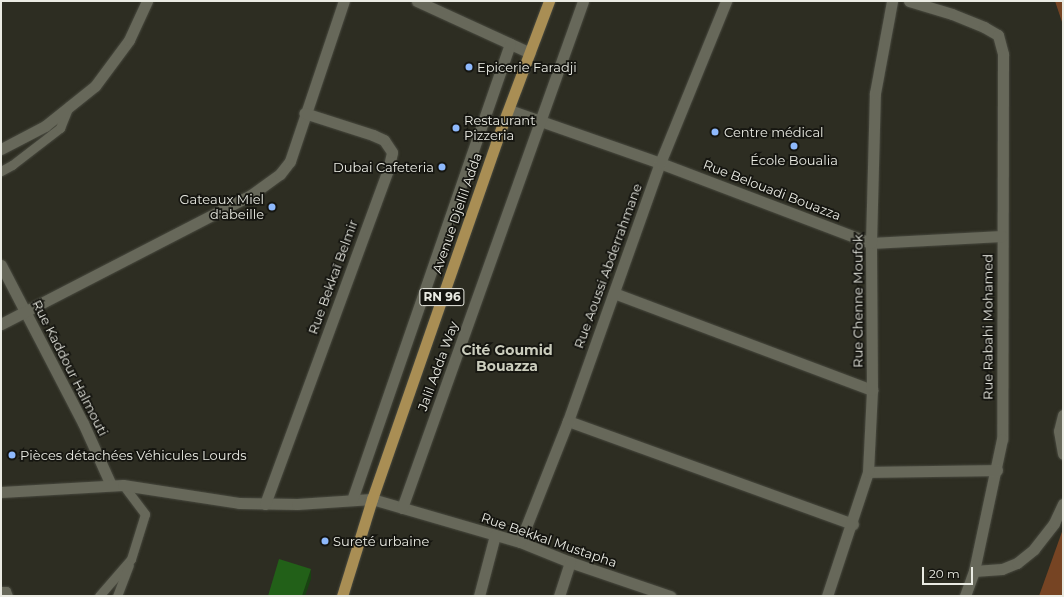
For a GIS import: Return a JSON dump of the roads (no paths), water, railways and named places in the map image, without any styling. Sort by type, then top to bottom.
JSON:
[{"type":"main road","name":"Avenue Djellil Adda","points":[[342,596],[372,499],[549,1]]},
{"type":"street","points":[[1,149],[45,126],[95,86],[129,40],[147,1]]},
{"type":"street","points":[[1,324],[251,195],[280,174],[290,161],[304,113],[344,1]]},
{"type":"street","points":[[419,1],[530,53]]},
{"type":"street","points":[[540,120],[583,1]]},
{"type":"street","name":"Rue Aoussi Abderrahmane","points":[[520,542],[568,421],[660,163],[726,1]]},
{"type":"street","name":"Rue Chenne Moufok","points":[[827,596],[853,524],[868,472],[872,390],[871,243],[875,93],[892,1]]},
{"type":"street","name":"Rue Rabahi Mohamed","points":[[909,1],[952,14],[984,27],[998,35],[1003,54],[1002,439],[997,470],[974,571],[965,596]]},
{"type":"street","name":"Avenue Djellil Adda","points":[[352,500],[510,44]]},
{"type":"street","name":"Rue Belouadi Bouazza","points":[[509,110],[660,163],[871,243],[1002,236]]},
{"type":"street","name":"Rue Bekkaï Belmir","points":[[265,504],[388,170],[392,152],[384,140],[373,134],[304,113]]},
{"type":"street","name":"Jalil Adda Way","points":[[402,508],[540,120]]},
{"type":"street","name":"Rue Kaddour Halmouti","points":[[1,265],[26,311],[93,444],[111,485]]},
{"type":"street","points":[[614,293],[872,390]]},
{"type":"street","points":[[1063,415],[1059,431],[1063,454]]},
{"type":"street","points":[[568,421],[853,524]]},
{"type":"street","points":[[868,472],[997,470]]},
{"type":"street","name":"Rue Bekkal Mustapha","points":[[1,492],[123,485],[219,502],[265,504],[372,499],[520,542],[570,562],[670,596]]},
{"type":"street","points":[[974,571],[1002,569],[1017,563],[1034,549],[1054,523],[1063,504]]},
{"type":"street","points":[[479,596],[495,535]]},
{"type":"street","points":[[559,596],[570,562]]},
{"type":"lane","points":[[1,170],[12,166],[60,128],[69,106]]},
{"type":"lane","points":[[117,596],[131,559],[145,514],[123,485]]},
{"type":"lane","points":[[99,596],[131,559]]},
{"type":"lane","points":[[1,591],[6,591],[8,596]]},
{"type":"place","name":"Epicerie Faradji","points":[[469,67]]},
{"type":"place","name":"Restaurant Pizzeria","points":[[456,128]]},
{"type":"place","name":"Centre médical","points":[[715,132]]},
{"type":"place","name":"École Boualia","points":[[794,146]]},
{"type":"place","name":"Dubai Cafeteria","points":[[442,167]]},
{"type":"place","name":"Gateaux Miel d'abeille","points":[[272,207]]},
{"type":"place","name":"Pièces détachées Véhicules Lourds","points":[[12,455]]},
{"type":"place","name":"Sureté urbaine","points":[[325,541]]},
{"type":"district","name":"Cité Goumid Bouazza","points":[[507,358]]}]
